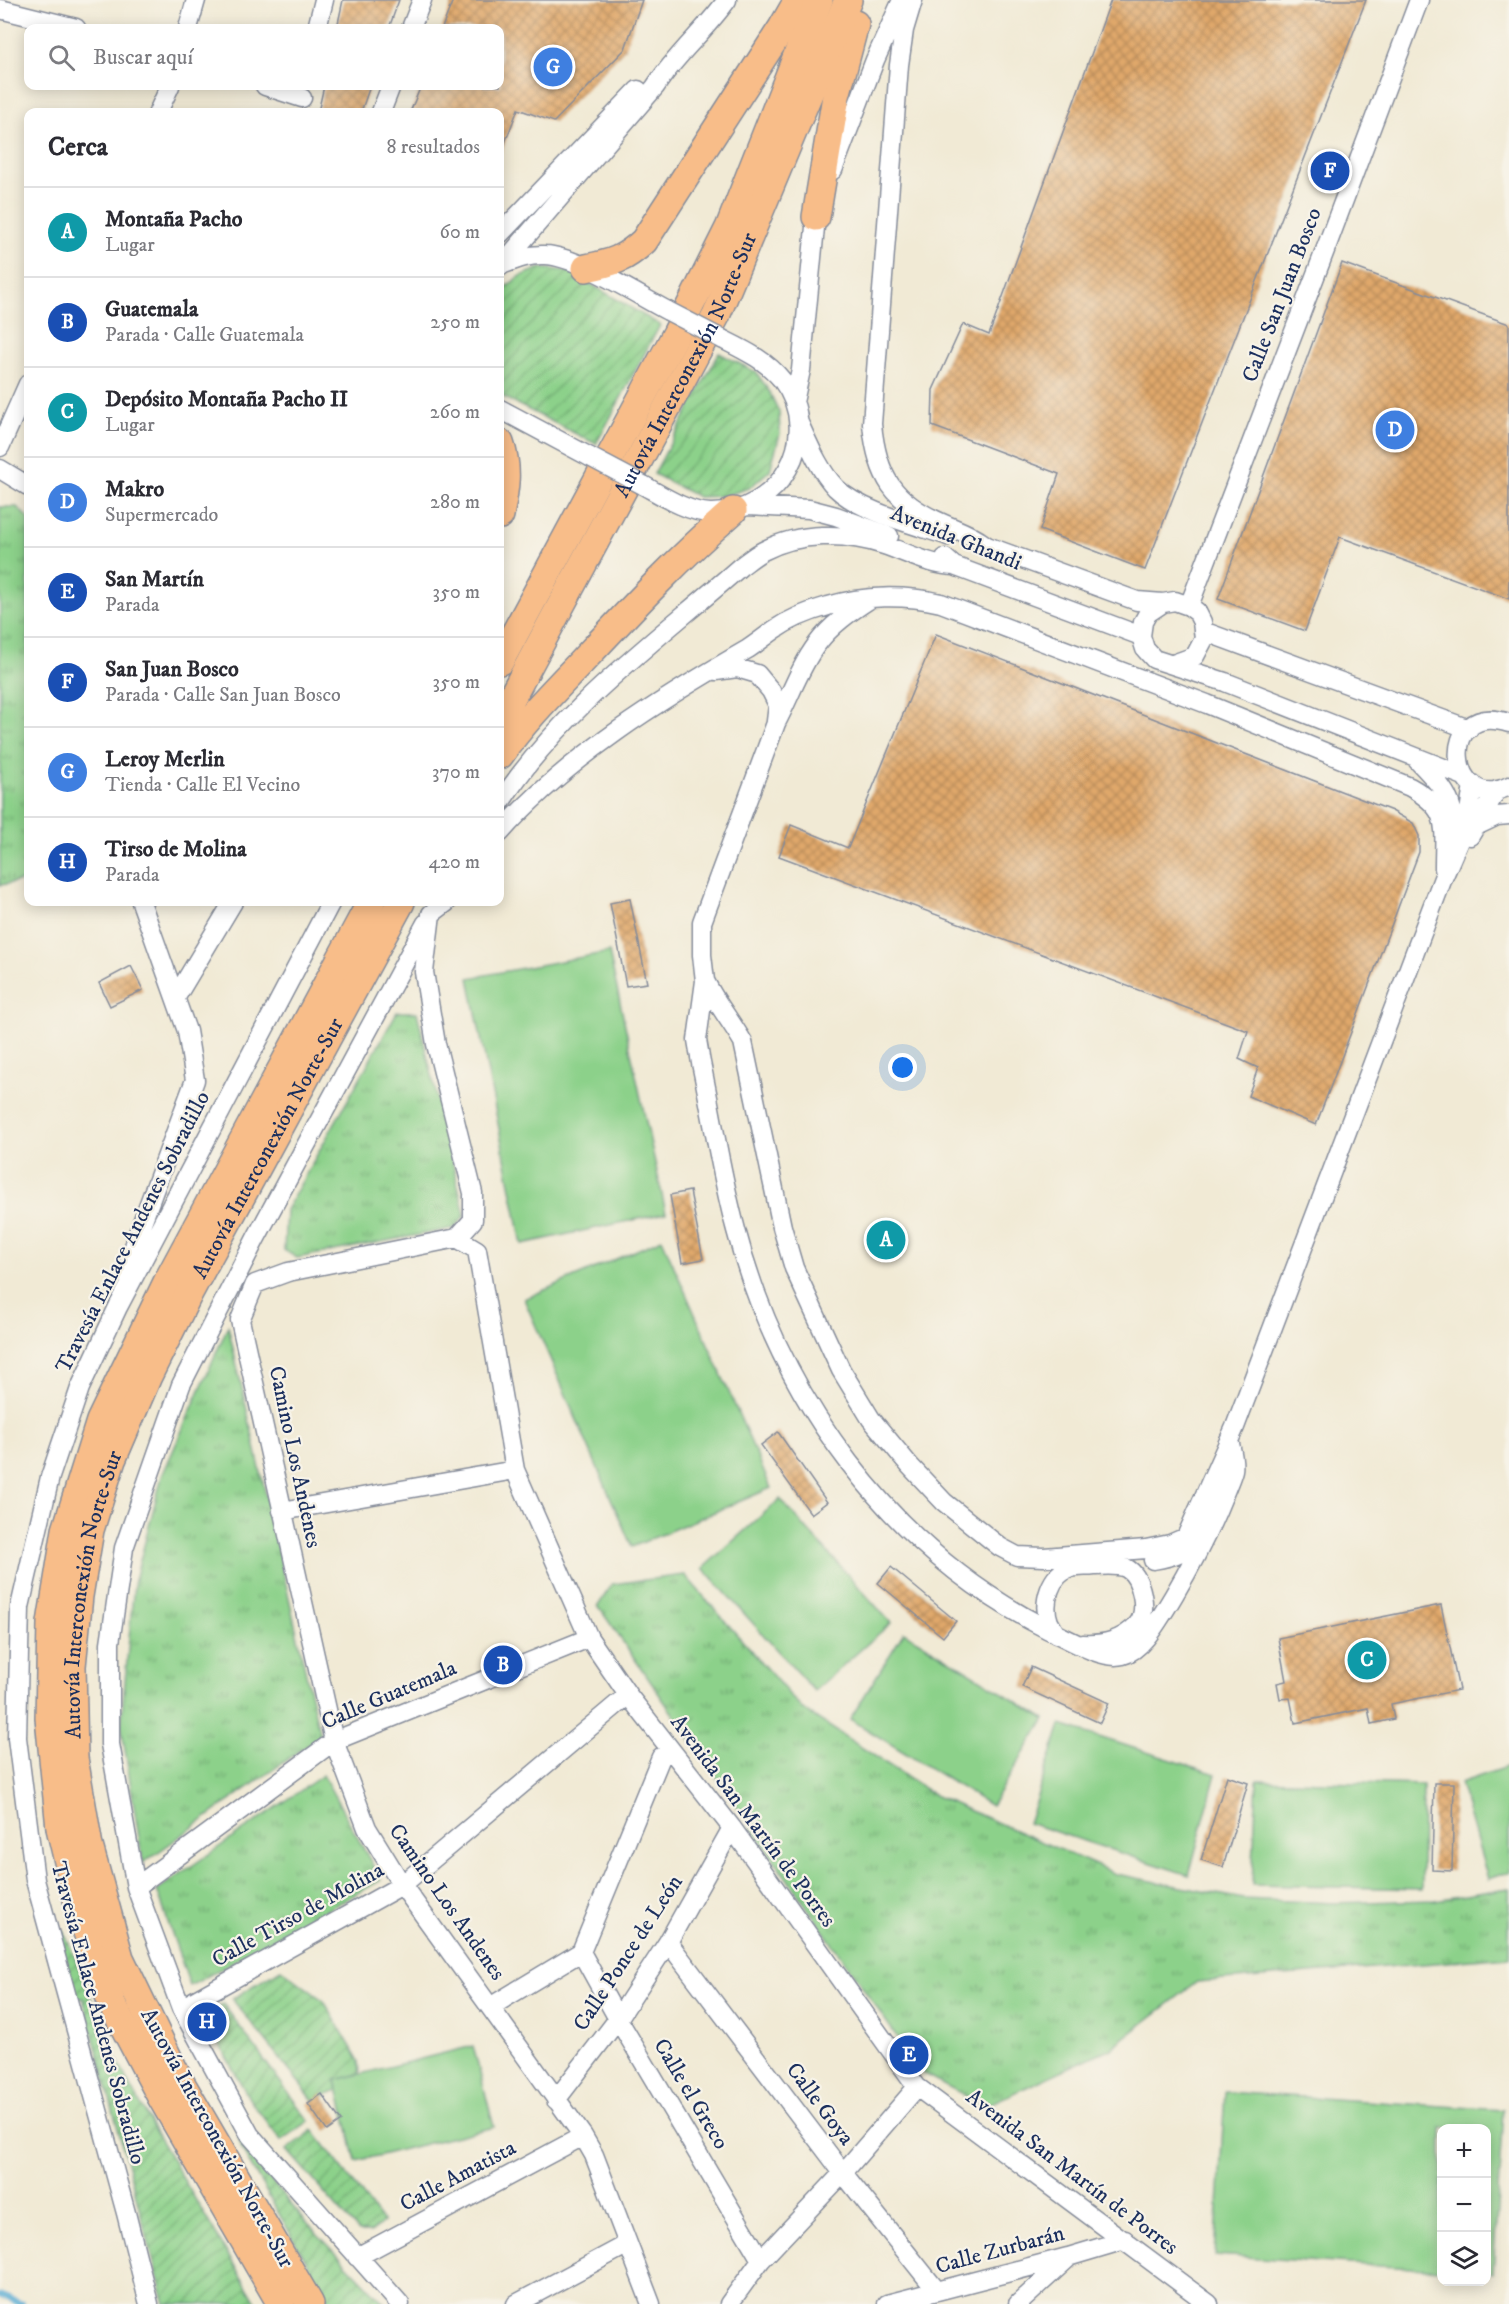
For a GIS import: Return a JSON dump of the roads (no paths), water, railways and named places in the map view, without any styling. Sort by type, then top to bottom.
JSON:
[{"type":"highway","points":[[586,268],[611,263],[630,254],[644,241],[783,28],[798,0]]},
{"type":"highway","name":"Autovía Interconexión Norte-Sur","points":[[504,654],[676,334],[729,228],[819,0]]},
{"type":"highway","name":"Autovía Interconexión Norte-Sur","points":[[504,712],[716,316],[849,0]]},
{"type":"highway","points":[[816,217],[836,96],[862,0]]},
{"type":"highway","points":[[504,454],[506,487],[504,496]]},
{"type":"highway","points":[[504,750],[528,719],[646,593],[691,547],[740,508]]},
{"type":"highway","name":"Autovía Interconexión Norte-Sur","points":[[281,2304],[161,2097],[112,2004],[80,1912],[60,1828],[49,1718],[51,1623],[66,1530],[100,1421],[168,1280],[369,906]]},
{"type":"highway","name":"Autovía Interconexión Norte-Sur","points":[[310,2304],[177,2076],[120,1958],[88,1846],[74,1758],[72,1666],[79,1596],[90,1530],[112,1460],[148,1376],[194,1283],[399,906]]},
{"type":"street","points":[[189,24],[196,0]]},
{"type":"street","points":[[318,24],[324,0]]},
{"type":"street","points":[[413,24],[422,0]]},
{"type":"street","points":[[504,230],[649,78],[669,64],[716,15],[727,0]]},
{"type":"street","points":[[794,402],[801,370],[816,217],[874,60],[902,0]]},
{"type":"street","points":[[913,0],[904,30],[899,65],[872,424],[874,449],[880,469],[892,488],[912,507],[939,522],[974,536],[987,546],[1137,601],[1163,603],[1175,601],[1189,606],[1197,612],[1202,622],[1204,639],[1195,656],[1173,664]]},
{"type":"street","name":"Calle San Juan Bosco","points":[[1189,606],[1419,0]]},
{"type":"street","points":[[0,9],[26,7],[66,24]]},
{"type":"street","points":[[504,262],[655,87],[669,64]]},
{"type":"street","points":[[160,108],[168,90]]},
{"type":"street","points":[[277,90],[303,99]]},
{"type":"street","points":[[383,108],[389,90]]},
{"type":"street","points":[[504,264],[525,256],[545,255],[565,258],[768,365],[783,381],[794,402],[798,438],[793,459],[784,478],[769,493],[740,508]]},
{"type":"street","points":[[0,447],[24,393]]},
{"type":"street","name":"Avenida Ghandi","points":[[504,411],[688,508],[709,513],[740,508],[809,509],[836,516],[942,555],[954,566],[1141,636]]},
{"type":"street","name":"Avenida Ghandi","points":[[798,422],[825,472],[847,497],[863,506],[971,545],[987,546]]},
{"type":"street","points":[[0,469],[24,484]]},
{"type":"street","points":[[504,797],[536,753],[566,719],[740,567],[762,551],[786,542],[836,535],[882,544],[938,565],[954,566]]},
{"type":"street","points":[[504,828],[516,815],[583,757],[710,671],[800,616],[828,606],[870,599],[921,598],[941,603],[1207,704],[1410,787],[1429,798],[1437,807],[1442,818],[1443,877]]},
{"type":"street","points":[[870,599],[835,624],[817,644],[801,670],[776,723],[702,921],[705,981],[697,1040],[735,1228],[753,1286],[791,1373],[839,1451],[860,1479],[910,1532],[944,1562],[1006,1608],[1075,1643],[1109,1656],[1120,1656],[1133,1652],[1145,1642],[1192,1564],[1212,1527],[1234,1468],[1229,1440]]},
{"type":"street","points":[[1163,603],[1148,613],[1143,622],[1141,636],[1145,649],[1154,659],[1225,682],[1414,756],[1488,790],[1505,789]]},
{"type":"street","points":[[1203,631],[1469,729]]},
{"type":"street","points":[[710,671],[737,668],[757,674],[771,691],[778,705],[776,723]]},
{"type":"street","points":[[705,981],[714,999],[743,1042],[782,1227],[794,1268],[841,1370],[871,1419],[944,1502],[1000,1547],[1017,1556],[1044,1557],[1146,1549],[1170,1544],[1186,1537],[1229,1440],[1443,877],[1468,820],[1468,780],[1457,756],[1462,736],[1478,723],[1488,720],[1509,723]]},
{"type":"street","points":[[1414,756],[1439,784],[1451,802],[1454,821],[1443,877]]},
{"type":"street","points":[[1443,877],[1476,826],[1505,789]]},
{"type":"street","points":[[1476,826],[1497,816],[1509,815]]},
{"type":"street","points":[[118,1307],[137,1236],[195,1080],[187,1031],[142,906]]},
{"type":"street","points":[[176,997],[231,906]]},
{"type":"street","name":"Travesía Enlace Andenes Sobradillo","points":[[148,2304],[126,2213],[35,1880],[17,1738],[20,1607],[47,1488],[80,1388],[118,1307],[329,906]]},
{"type":"street","points":[[434,908],[424,972],[436,1044],[473,1193],[473,1220],[457,1238]]},
{"type":"street","points":[[400,2304],[250,2135],[181,2008],[136,1887],[110,1744],[110,1643],[124,1548],[181,1385],[256,1238],[434,908]]},
{"type":"street","name":"Camino Los Andenes","points":[[457,1238],[288,1272],[255,1284],[240,1320],[334,1741],[367,1828],[402,1884],[594,2156],[651,2304]]},
{"type":"street","name":"Avenida San Martín de Porres","points":[[457,1238],[477,1250],[516,1470],[589,1638],[628,1695],[732,1828],[917,2086],[1209,2304]]},
{"type":"street","points":[[1056,1634],[1049,1622],[1046,1607],[1050,1589],[1057,1575],[1071,1568],[1160,1559],[1182,1553],[1196,1539],[1210,1508],[1219,1478],[1219,1463]]},
{"type":"street","points":[[282,1511],[516,1470]]},
{"type":"street","points":[[1075,1643],[1113,1642],[1129,1633],[1140,1621],[1144,1604],[1140,1586],[1127,1569],[1111,1565]]},
{"type":"street","name":"Calle Guatemala","points":[[136,1887],[334,1741],[589,1638]]},
{"type":"street","name":"Calle Tirso de Molina","points":[[181,2008],[402,1884],[628,1695]]},
{"type":"street","points":[[490,2007],[581,1952],[661,1757],[670,1751]]},
{"type":"street","name":"Calle Ponce de León","points":[[556,2100],[618,2019],[668,1942],[732,1828]]},
{"type":"street","name":"Calle Goya","points":[[668,1942],[843,2173],[937,2291]]},
{"type":"street","name":"Calle el Greco","points":[[581,1952],[618,2019],[761,2260]]},
{"type":"street","points":[[729,2304],[761,2260],[843,2173],[917,2086]]},
{"type":"street","name":"Calle Amatista","points":[[357,2258],[582,2136]]},
{"type":"street","name":"Calle Zurbarán","points":[[887,2304],[1068,2258],[1125,2240]]},
{"type":"street","points":[[516,2304],[628,2244]]},
{"type":"street","points":[[1018,2304],[1068,2258]]},
{"type":"waterway","points":[[0,2295],[22,2304]]},
{"type":"place","name":"Leroy Merlin","points":[[553,67]]},
{"type":"place","name":"San Juan Bosco","points":[[1330,171]]},
{"type":"place","name":"Makro","points":[[1395,430]]},
{"type":"place","name":"Montaña Pacho","points":[[886,1240]]},
{"type":"place","name":"Depósito Montaña Pacho II","points":[[1367,1660]]},
{"type":"place","name":"Guatemala","points":[[503,1665]]},
{"type":"place","name":"Tirso de Molina","points":[[207,2022]]},
{"type":"place","name":"San Martín","points":[[909,2055]]}]
